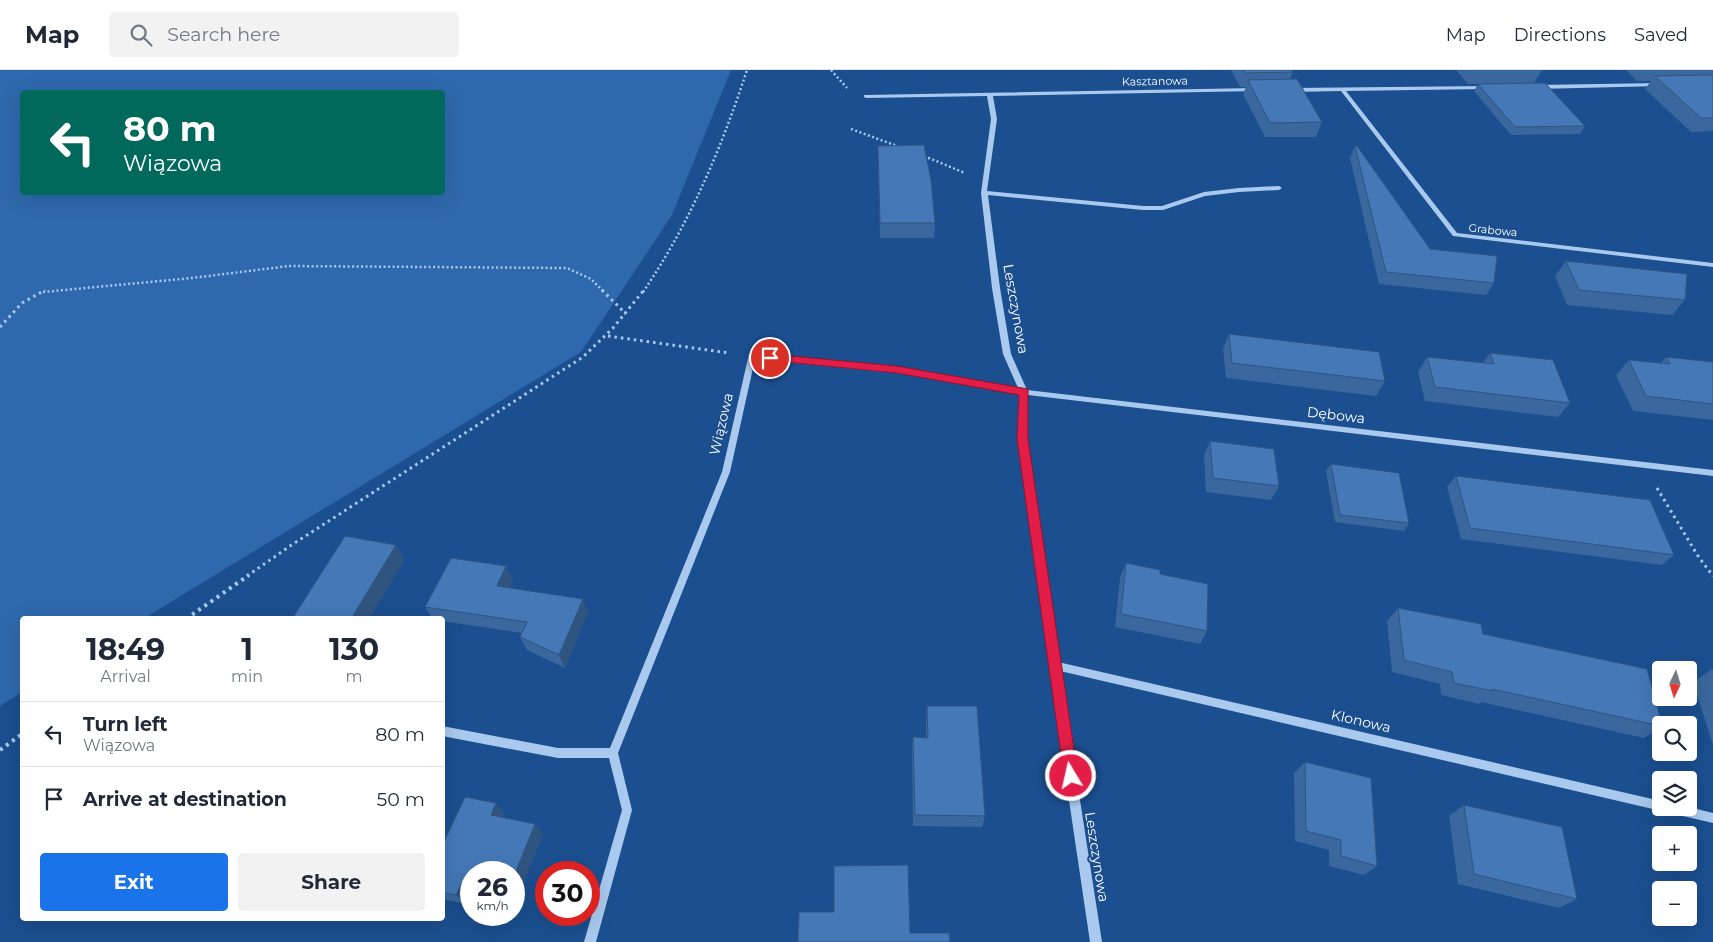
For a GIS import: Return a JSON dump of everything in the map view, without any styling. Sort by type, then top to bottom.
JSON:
[{"type":"street","points":[[1528,87],[1664,85]]},
{"type":"street","points":[[1284,90],[1488,87]]},
{"type":"street","name":"Grabowa","points":[[1342,89],[1455,235],[1713,265]]},
{"type":"street","name":"Kasztanowa","points":[[866,96],[990,96],[1264,90]]},
{"type":"street","name":"Leszczynowa","points":[[990,96],[994,119],[984,193],[996,288],[1008,354],[1024,392],[1023,439],[1054,665],[1096,942]]},
{"type":"street","points":[[984,193],[1143,208],[1163,208],[1204,194],[1279,188]]},
{"type":"street","points":[[752,356],[897,370],[1024,392]]},
{"type":"street","name":"Wiązowa","points":[[613,753],[726,472],[752,356]]},
{"type":"street","name":"Dębowa","points":[[1024,392],[1713,473]]},
{"type":"street","name":"Klonowa","points":[[1054,665],[1652,804]]},
{"type":"street","points":[[445,732],[558,753],[613,753],[628,810],[590,942]]},
{"type":"street","points":[[1697,815],[1713,818]]},
{"type":"path","points":[[190,616],[290,546],[583,357],[608,336],[626,314],[672,246],[708,177],[728,127],[747,70]]},
{"type":"path","points":[[851,129],[908,150]]},
{"type":"path","points":[[917,154],[961,172],[985,177]]},
{"type":"path","points":[[0,327],[22,303],[46,290],[192,278],[288,266],[567,268],[590,279],[626,314]]},
{"type":"path","points":[[608,336],[752,356]]},
{"type":"path","points":[[1646,466],[1698,556],[1713,576]]},
{"type":"path","points":[[0,750],[20,735]]},
{"type":"shaded area","points":[[0,70],[731,70],[672,215],[581,352],[148,616],[20,616],[20,693],[0,706]]},
{"type":"building","points":[[1243,70],[1292,70],[1293,72],[1245,73]]},
{"type":"building","points":[[1713,75],[1713,118],[1701,118],[1655,76]]},
{"type":"building","points":[[1297,79],[1322,122],[1270,123],[1248,80]]},
{"type":"building","points":[[1545,83],[1585,126],[1515,127],[1478,84]]},
{"type":"building","points":[[924,145],[931,180],[935,223],[880,223],[878,146]]},
{"type":"building","points":[[1355,146],[1357,146],[1430,249],[1497,256],[1494,283],[1386,272]]},
{"type":"building","points":[[1566,261],[1687,274],[1685,300],[1579,290]]},
{"type":"building","points":[[1229,334],[1379,352],[1385,381],[1232,363]]},
{"type":"building","points":[[1490,353],[1553,360],[1570,403],[1435,387],[1427,357],[1494,364]]},
{"type":"building","points":[[1666,357],[1713,362],[1713,404],[1646,396],[1629,360],[1670,364]]},
{"type":"building","points":[[1210,441],[1274,449],[1279,486],[1213,478]]},
{"type":"building","points":[[1331,464],[1399,473],[1409,523],[1340,515]]},
{"type":"building","points":[[1456,476],[1650,500],[1674,555],[1470,528]]},
{"type":"building","points":[[345,536],[396,545],[353,616],[294,616]]},
{"type":"building","points":[[451,558],[506,566],[497,586],[583,599],[559,655],[520,637],[527,622],[425,607]]},
{"type":"building","points":[[1126,563],[1160,570],[1160,574],[1208,584],[1207,631],[1121,614]]},
{"type":"building","points":[[1398,608],[1481,624],[1483,634],[1647,669],[1652,688],[1652,706],[1657,706],[1660,716],[1652,716],[1652,724],[1492,689],[1493,691],[1454,683],[1452,672],[1404,660]]},
{"type":"building","points":[[927,706],[977,706],[985,816],[915,815],[913,737],[928,738]]},
{"type":"building","points":[[1305,762],[1371,778],[1377,866],[1341,856],[1341,840],[1306,831]]},
{"type":"building","points":[[465,797],[496,803],[491,815],[535,824],[520,861],[460,861],[460,886],[456,895],[445,893],[445,840]]},
{"type":"building","points":[[1464,805],[1562,827],[1577,899],[1474,874]]},
{"type":"building","points":[[908,865],[910,933],[949,933],[950,942],[798,942],[799,912],[834,912],[834,866]]},
{"type":"route","points":[[770,358],[897,370],[1024,392],[1023,439],[1071,776]]}]
